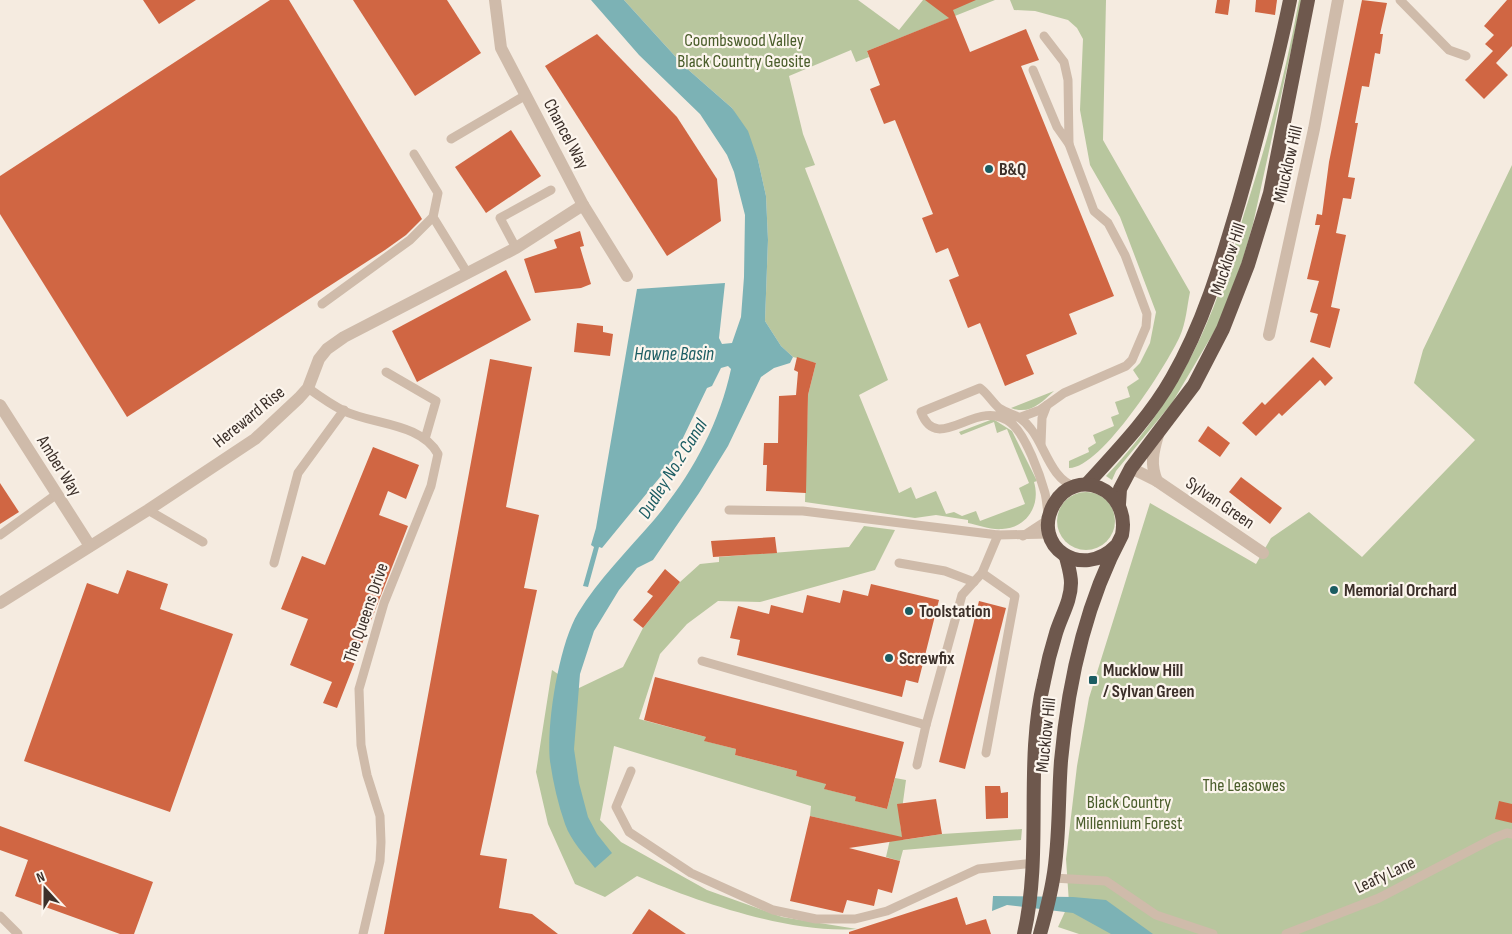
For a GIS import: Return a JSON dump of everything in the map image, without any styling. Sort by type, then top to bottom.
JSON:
[{"type":"highway","name":"Mucklow Hill","points":[[1024,934],[1029,911],[1034,863],[1034,767],[1037,722],[1043,684],[1056,634],[1069,600],[1071,582],[1066,557],[1054,545],[1050,534],[1049,519],[1054,502],[1065,492],[1081,486],[1130,435],[1171,380],[1202,318],[1246,178],[1278,61],[1290,0]]},
{"type":"highway","name":"Mucklow Hill","points":[[1040,934],[1054,878],[1061,762],[1068,698],[1088,616],[1124,527],[1123,513],[1119,504],[1120,489],[1132,468],[1194,384],[1223,329],[1248,265],[1270,193],[1308,0]]},
{"type":"highway","points":[[1081,486],[1099,487],[1119,504]]},
{"type":"highway","points":[[1066,557],[1086,561],[1094,560],[1104,556],[1116,546]]},
{"type":"street","name":"Chancel Way","points":[[495,0],[501,48],[583,205],[627,276]]},
{"type":"street","name":"Miucklow Hill","points":[[1269,335],[1314,129],[1338,0]]},
{"type":"street","name":"Hereward Rise","points":[[0,603],[148,510],[255,439],[279,419],[308,388],[320,359],[327,350],[344,337],[516,248],[583,205]]},
{"type":"street","name":"Amber Way","points":[[0,405],[90,546]]},
{"type":"street","name":"Sylvan Green","points":[[1157,482],[1152,470],[1152,460],[1158,432]]},
{"type":"street","name":"Sylvan Green","points":[[1132,468],[1157,482],[1263,553]]},
{"type":"lane","points":[[1400,0],[1448,50],[1466,56]]},
{"type":"lane","points":[[1044,36],[1064,62],[1068,80],[1069,144]]},
{"type":"lane","points":[[1021,417],[1047,405],[1064,392],[1126,366],[1132,360],[1148,320],[1145,306],[1125,255],[1108,223],[1094,211],[1069,144],[1057,127],[1033,70]]},
{"type":"lane","points":[[451,139],[526,95]]},
{"type":"lane","points":[[322,304],[410,240],[433,217],[438,193],[414,154]]},
{"type":"lane","points":[[516,248],[500,218],[551,190]]},
{"type":"lane","points":[[433,217],[468,274]]},
{"type":"lane","points":[[308,388],[344,410],[409,431],[425,439],[436,401],[386,372]]},
{"type":"lane","points":[[1023,536],[1049,519],[1041,482],[1026,447],[1012,424],[992,415],[984,415],[953,426],[936,429],[930,428],[921,412],[980,388],[999,408],[1021,417],[1041,444],[1056,471],[1070,485],[1081,486]]},
{"type":"lane","points":[[1041,444],[1042,418],[1047,405]]},
{"type":"lane","points":[[274,563],[298,473],[344,410]]},
{"type":"lane","name":"The Queens Drive","points":[[363,934],[380,861],[381,842],[380,816],[367,775],[361,745],[359,689],[384,603],[431,486],[438,462],[438,454],[432,442],[425,439]]},
{"type":"lane","points":[[0,535],[57,494]]},
{"type":"lane","points":[[148,510],[203,542]]},
{"type":"lane","points":[[729,510],[803,511],[998,535],[1050,534]]},
{"type":"lane","points":[[917,765],[926,725],[962,595],[982,573],[998,535]]},
{"type":"lane","points":[[899,563],[945,570],[974,582]]},
{"type":"lane","points":[[982,573],[1015,596],[986,753]]},
{"type":"lane","points":[[702,661],[926,725]]},
{"type":"lane","points":[[632,771],[616,806],[629,832],[691,873],[773,910],[816,919],[855,919],[886,911],[978,869],[1034,863]]},
{"type":"lane","name":"Leafy Lane","points":[[1286,934],[1379,898],[1494,838],[1507,833],[1512,834]]},
{"type":"lane","points":[[1054,878],[1106,881],[1156,915],[1213,934]]},
{"type":"lane","points":[[0,916],[18,934]]},
{"type":"green space","name":"Coombswood Valley Black Country Geosite","points":[[624,0],[858,0],[899,30],[923,0],[995,0],[867,51],[869,57],[856,62],[851,50],[789,76],[803,134],[815,165],[805,168],[888,380],[859,395],[899,493],[911,487],[916,499],[936,491],[946,514],[954,512],[962,516],[976,511],[980,521],[1025,504],[1019,488],[1029,483],[1007,429],[997,433],[994,422],[961,435],[959,432],[993,419],[1012,431],[1037,481],[1034,482],[1036,491],[1034,507],[1025,520],[1011,528],[993,529],[968,523],[968,520],[936,515],[915,518],[805,502],[808,395],[816,363],[793,357],[781,346],[765,321],[768,240],[766,196],[758,160],[732,108],[684,66]]},
{"type":"green space","points":[[1010,0],[1106,0],[1103,140],[1190,292],[1180,336],[1148,391],[1115,434],[1098,452],[1082,464],[1069,468],[1069,461],[1089,452],[1088,448],[1096,443],[1093,435],[1114,426],[1111,417],[1119,414],[1115,402],[1130,397],[1127,387],[1139,379],[1133,370],[1140,363],[1150,343],[1156,312],[1120,217],[1090,165],[1080,110],[1083,39],[1077,28],[1068,20],[1035,11],[1014,10]]},
{"type":"green space","points":[[1299,0],[1302,0],[1253,224],[1242,262],[1218,325],[1172,403],[1116,471],[1112,480],[1106,476],[1150,424],[1175,386],[1197,346],[1217,298],[1268,135],[1282,81]]},
{"type":"green space","name":"The Leasowes","points":[[1512,165],[1512,934],[1079,934],[1058,927],[1069,903],[1066,859],[1077,766],[1089,698],[1150,503],[1256,564],[1271,538],[1309,512],[1362,557],[1475,440],[1414,383],[1423,350]]},
{"type":"green space","points":[[1054,391],[1030,409],[1018,410],[1011,408]]},
{"type":"green space","points":[[1080,492],[1092,492],[1107,500],[1115,515],[1115,527],[1107,542],[1092,550],[1080,550],[1065,542],[1057,527],[1057,515],[1065,500]]},
{"type":"green space","points":[[864,526],[895,530],[875,570],[760,602],[718,601],[687,624],[660,654],[639,719],[706,737],[705,741],[736,749],[735,755],[797,771],[796,776],[826,783],[825,789],[856,797],[856,801],[887,809],[895,778],[906,780],[900,824],[903,840],[942,834],[1022,829],[1021,840],[903,850],[900,861],[886,857],[891,835],[810,816],[811,806],[614,746],[600,820],[621,842],[707,890],[782,917],[857,929],[831,929],[774,921],[716,906],[637,876],[605,897],[575,884],[548,824],[536,772],[552,670],[579,688],[623,667],[643,628],[680,582],[700,564],[719,562],[719,557],[849,547]]},
{"type":"water","name":"Hawne Basin","points":[[591,0],[624,0],[684,66],[732,108],[748,131],[758,160],[766,196],[768,240],[765,321],[781,346],[793,357],[790,363],[774,368],[761,377],[728,446],[699,493],[653,560],[637,568],[619,590],[594,631],[580,674],[574,749],[579,783],[588,817],[597,834],[612,853],[595,868],[571,836],[562,816],[550,761],[549,746],[552,707],[555,685],[565,644],[571,627],[586,601],[604,577],[654,520],[691,468],[711,430],[726,390],[731,369],[728,366],[721,368],[712,386],[707,388],[670,465],[602,548],[599,547],[588,587],[583,586],[594,547],[591,545],[596,528],[637,289],[725,283],[719,338],[722,344],[732,343],[741,317],[745,215],[734,172],[727,155],[700,114],[639,55]]},
{"type":"water","points":[[993,896],[1073,897],[1106,900],[1153,934],[1111,934],[1073,913],[1007,905],[992,911]]},
{"type":"building","points":[[143,0],[196,0],[159,24]]},
{"type":"building","points":[[270,0],[289,0],[422,219],[406,235],[385,250],[127,417],[0,214],[0,176]]},
{"type":"building","points":[[353,0],[447,0],[481,53],[415,96]]},
{"type":"building","name":"B&Q","points":[[925,0],[976,0],[953,10],[970,52],[1026,29],[1039,60],[1021,66],[1114,296],[1069,314],[1077,334],[1026,355],[1034,374],[1005,386],[980,323],[968,328],[949,280],[959,276],[948,248],[936,253],[922,218],[933,214],[895,120],[884,124],[870,89],[880,85],[867,51],[949,18]]},
{"type":"building","points":[[1217,0],[1230,0],[1228,15],[1215,13]]},
{"type":"building","points":[[1256,0],[1277,0],[1275,15],[1255,12]]},
{"type":"building","points":[[1362,0],[1387,3],[1380,34],[1383,34],[1380,54],[1375,53],[1369,87],[1362,86],[1355,123],[1358,123],[1348,177],[1355,178],[1351,199],[1343,198],[1336,233],[1346,235],[1331,307],[1340,309],[1330,348],[1310,342],[1318,314],[1310,312],[1319,281],[1307,279],[1320,225],[1315,225],[1317,214],[1322,215],[1329,162]]},
{"type":"building","points":[[1507,0],[1512,0],[1512,46],[1496,63],[1508,75],[1484,99],[1465,80],[1493,51],[1485,44],[1494,35],[1484,26]]},
{"type":"building","points":[[597,34],[677,117],[717,179],[721,221],[667,256],[545,66]]},
{"type":"building","points":[[511,130],[541,176],[486,213],[455,167]]},
{"type":"building","points":[[580,231],[584,246],[580,247],[591,284],[581,288],[535,293],[524,259],[557,248],[554,240]]},
{"type":"building","points":[[506,270],[531,320],[417,382],[392,331]]},
{"type":"building","points":[[577,323],[603,326],[603,332],[613,334],[610,356],[574,352]]},
{"type":"building","points":[[797,357],[816,363],[808,395],[806,493],[766,491],[767,465],[763,465],[764,443],[778,443],[779,396],[796,395],[798,372],[794,370]]},
{"type":"building","points":[[1313,357],[1333,378],[1325,386],[1320,380],[1282,416],[1279,413],[1256,436],[1242,423],[1262,402],[1265,405]]},
{"type":"building","points":[[490,359],[532,367],[506,507],[539,515],[524,588],[537,590],[480,855],[507,859],[499,908],[532,914],[558,934],[384,934]]},
{"type":"building","points":[[1208,426],[1230,443],[1220,457],[1198,441]]},
{"type":"building","points":[[373,447],[419,465],[406,499],[388,491],[379,515],[408,526],[337,708],[323,703],[332,682],[290,665],[308,619],[281,609],[302,556],[325,565]]},
{"type":"building","points":[[1241,477],[1282,508],[1270,524],[1229,492]]},
{"type":"building","points":[[0,483],[19,512],[0,524]]},
{"type":"building","points":[[775,537],[777,553],[713,557],[711,541]]},
{"type":"building","points":[[665,569],[680,582],[643,628],[633,620],[653,596],[647,592]]},
{"type":"building","points":[[127,570],[168,584],[160,609],[233,634],[170,812],[24,761],[87,583],[118,594]]},
{"type":"building","points":[[871,584],[939,600],[918,683],[906,680],[902,697],[737,655],[740,640],[730,638],[738,606],[769,614],[771,605],[803,613],[807,595],[840,603],[843,590],[868,596]]},
{"type":"building","points":[[979,601],[1006,608],[965,769],[939,762]]},
{"type":"building","points":[[655,677],[904,742],[887,809],[855,801],[856,797],[824,789],[826,784],[796,776],[797,771],[735,755],[736,749],[704,741],[706,737],[644,720]]},
{"type":"building","points":[[985,786],[1000,786],[1001,793],[1008,792],[1008,818],[986,819]]},
{"type":"building","points":[[936,799],[942,834],[849,848],[900,861],[892,893],[878,889],[874,906],[847,900],[843,913],[790,901],[810,816],[902,837],[897,804]]},
{"type":"building","points":[[1499,801],[1512,804],[1512,823],[1495,819]]},
{"type":"building","points":[[0,826],[153,882],[134,934],[120,934],[15,896],[28,860],[0,850]]},
{"type":"building","points":[[957,897],[966,925],[986,919],[991,934],[849,934],[849,932]]},
{"type":"building","points":[[649,909],[686,934],[632,934]]},
{"type":"place","name":"B&Q","points":[[989,169]]},
{"type":"place","name":"Memorial Orchard","points":[[1334,590]]},
{"type":"place","name":"Toolstation","points":[[909,611]]},
{"type":"place","name":"Screwfix","points":[[889,658]]},
{"type":"place","name":"Mucklow Hill / Sylvan Green","points":[[1093,680]]},
{"type":"water label","name":"Dudley No.2 Canal","points":[[673,469]]},
{"type":"park label","name":"Black Country Millennium Forest","points":[[1129,812]]}]
